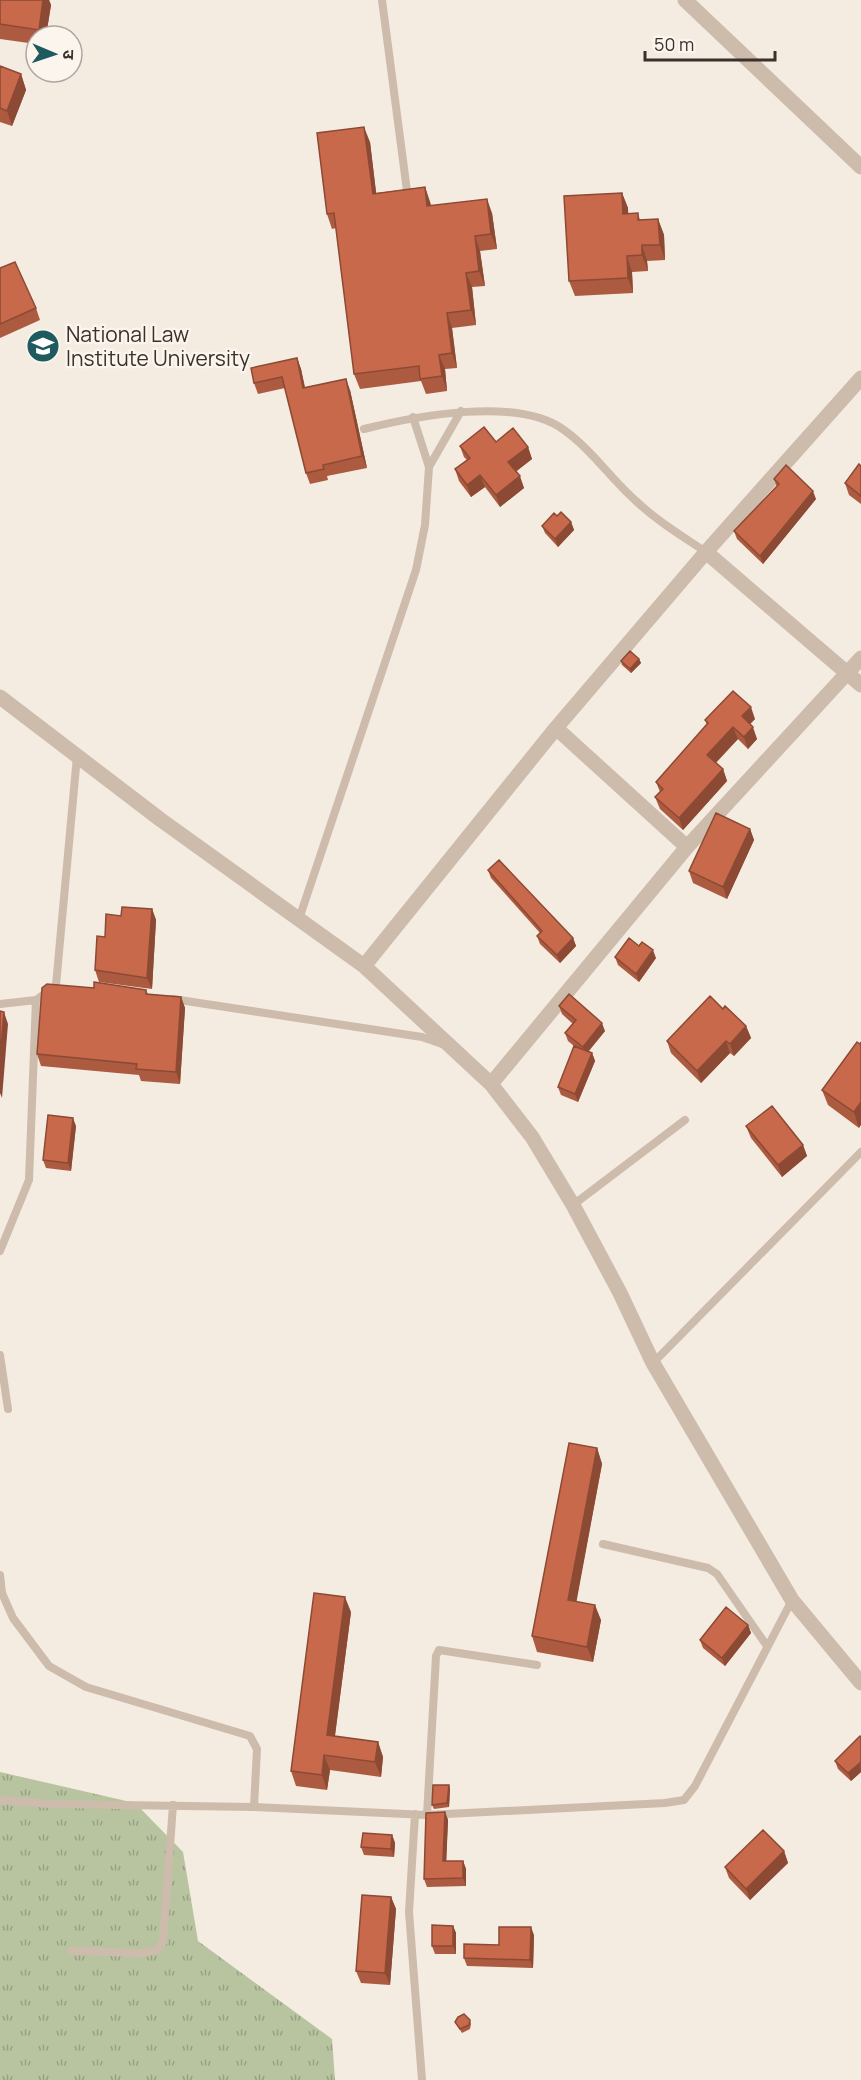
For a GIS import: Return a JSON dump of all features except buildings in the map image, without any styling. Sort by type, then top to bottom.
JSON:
[{"type":"street","points":[[687,1],[861,167]]},
{"type":"street","points":[[364,966],[556,728],[706,552],[861,378]]},
{"type":"street","points":[[706,552],[861,685]]},
{"type":"street","points":[[491,1083],[687,847],[861,658]]},
{"type":"street","points":[[0,697],[364,966],[491,1083],[532,1137],[573,1205],[620,1293],[653,1363],[792,1600],[861,1683]]},
{"type":"street","points":[[556,728],[687,847]]},
{"type":"lane","points":[[382,0],[406,191]]},
{"type":"lane","points":[[429,466],[460,411]]},
{"type":"lane","points":[[364,429],[413,417],[460,411],[529,415],[563,429],[598,461],[635,501],[706,552]]},
{"type":"lane","points":[[299,920],[416,570],[425,525],[429,466],[413,417]]},
{"type":"lane","points":[[56,985],[77,756]]},
{"type":"lane","points":[[0,1004],[36,1000],[56,985],[66,986]]},
{"type":"lane","points":[[167,998],[423,1037],[452,1047]]},
{"type":"lane","points":[[0,1251],[30,1180],[36,1000]]},
{"type":"lane","points":[[573,1205],[685,1120]]},
{"type":"lane","points":[[653,1363],[861,1152]]},
{"type":"lane","points":[[0,1355],[8,1409]]},
{"type":"lane","points":[[603,1544],[708,1568],[717,1574],[767,1646]]},
{"type":"lane","points":[[0,1575],[2,1593],[13,1618],[49,1666],[86,1687],[250,1736],[257,1749],[254,1807]]},
{"type":"lane","points":[[0,1800],[49,1804],[254,1807],[427,1815],[665,1803],[684,1800],[695,1786],[792,1600]]},
{"type":"lane","points":[[427,1815],[436,1656],[439,1650],[537,1665]]},
{"type":"lane","points":[[71,1951],[144,1953],[157,1950],[163,1942],[173,1805]]},
{"type":"lane","points":[[415,1814],[409,1912],[422,2080]]},
{"type":"green space","points":[[0,1772],[135,1803],[183,1852],[198,1941],[332,2039],[335,2080],[0,2080]]},
{"type":"place","name":"National Law Institute University","points":[[43,346]]}]
